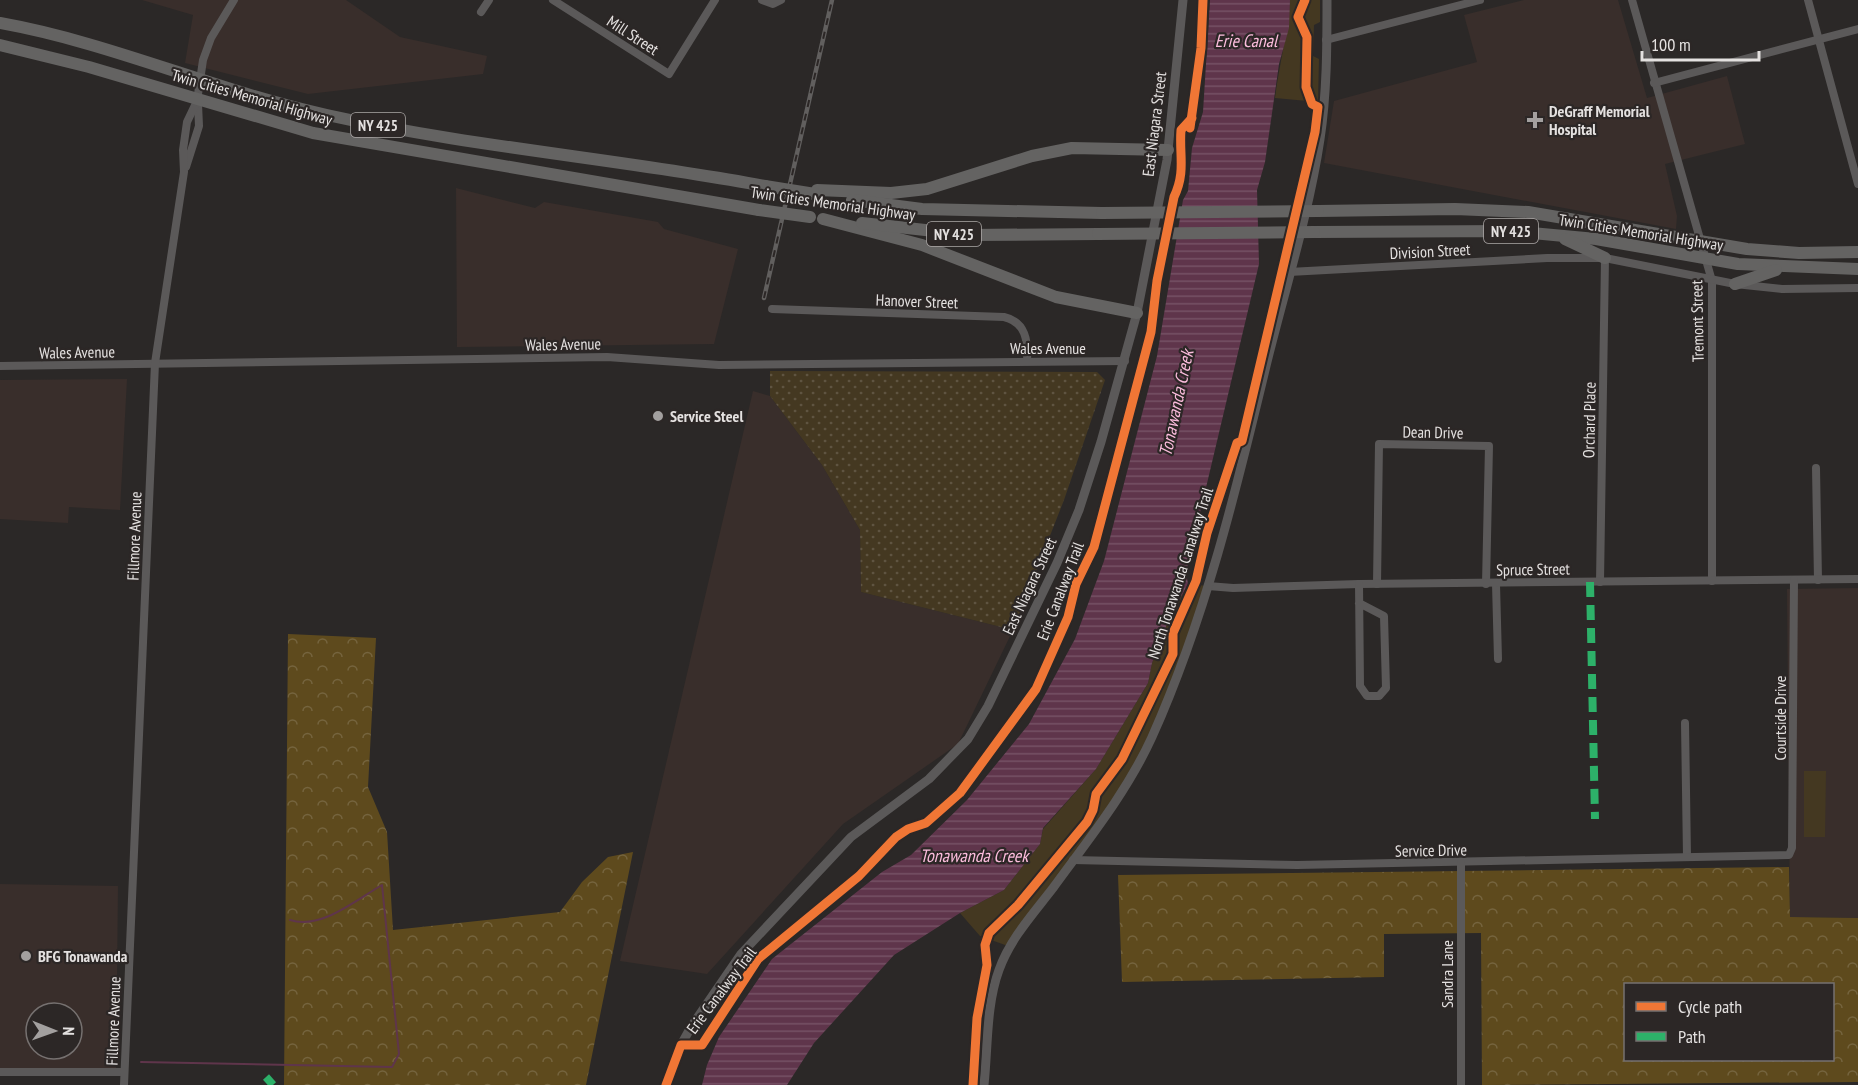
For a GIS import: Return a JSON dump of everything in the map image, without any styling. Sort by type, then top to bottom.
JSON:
[{"type":"main road","name":"Twin Cities Memorial Highway","points":[[0,23],[95,46],[287,106],[395,128],[922,209],[1102,213],[1455,209],[1528,212],[1593,221],[1700,242],[1799,253],[1858,252]]},
{"type":"main road","name":"Twin Cities Memorial Highway","points":[[0,45],[89,67],[197,101],[313,133],[396,150],[823,219],[970,235],[1511,231],[1596,238],[1706,259],[1782,268],[1858,269]]},
{"type":"main road","points":[[816,192],[881,193],[927,189],[1032,156],[1072,148],[1168,150]]},
{"type":"main road","points":[[823,219],[941,252],[1056,297],[1137,313]]},
{"type":"main road","points":[[1553,234],[1605,258]]},
{"type":"main road","points":[[1735,284],[1782,268]]},
{"type":"street","name":"Fillmore Avenue","points":[[124,1085],[155,363],[184,172],[183,150],[187,122],[197,101],[211,38],[234,0]]},
{"type":"street","points":[[482,12],[489,0]]},
{"type":"street","name":"Mill Street","points":[[553,0],[669,74],[715,0]]},
{"type":"street","points":[[764,2],[781,0]]},
{"type":"street","name":"East Niagara Street","points":[[666,1085],[681,1045],[715,989],[784,906],[851,837],[929,779],[968,739],[988,706],[1069,538],[1125,361],[1137,313],[1168,150],[1183,0]]},
{"type":"street","points":[[984,1085],[992,1000],[998,972],[1008,946],[1125,786],[1151,740],[1208,586],[1248,442],[1319,143],[1327,0]]},
{"type":"street","points":[[1326,39],[1480,0]]},
{"type":"street","name":"Tremont Street","points":[[1632,0],[1712,281],[1712,580]]},
{"type":"street","points":[[1808,0],[1858,184]]},
{"type":"street","points":[[1654,82],[1858,28]]},
{"type":"street","points":[[184,172],[199,126],[197,101]]},
{"type":"street","name":"Division Street","points":[[1289,272],[1547,258],[1605,258],[1735,284],[1782,289],[1858,288]]},
{"type":"street","name":"Orchard Place","points":[[1600,582],[1605,258]]},
{"type":"street","name":"Hanover Street","points":[[772,309],[1004,317],[1019,323],[1028,361]]},
{"type":"street","name":"Wales Avenue","points":[[0,366],[608,357],[719,365],[1125,361]]},
{"type":"street","name":"Dean Drive","points":[[1377,584],[1379,444],[1489,446],[1486,584]]},
{"type":"street","points":[[1816,468],[1818,580]]},
{"type":"street","name":"Spruce Street","points":[[1208,586],[1233,588],[1359,584],[1858,579]]},
{"type":"street","name":"Courtside Drive","points":[[1789,855],[1792,848],[1794,580]]},
{"type":"street","points":[[1359,584],[1359,603],[1360,686],[1367,696],[1379,696],[1386,688],[1384,616],[1359,603]]},
{"type":"street","points":[[1496,584],[1498,659]]},
{"type":"street","points":[[1685,723],[1687,857]]},
{"type":"street","name":"Service Drive","points":[[1073,860],[1297,865],[1789,855]]},
{"type":"street","name":"Sandra Lane","points":[[1461,863],[1461,1085]]},
{"type":"street","points":[[0,1071],[124,1072]]},
{"type":"shaded area","points":[[142,0],[346,0],[400,37],[487,56],[483,74],[308,94],[185,63],[193,15]]},
{"type":"shaded area","points":[[1290,0],[1320,0],[1320,22],[1314,25],[1313,56],[1319,59],[1318,102],[1275,98]]},
{"type":"shaded area","name":"DeGraff Memorial Hospital","points":[[1524,0],[1618,0],[1647,98],[1727,76],[1745,144],[1665,164],[1677,216],[1676,229],[1324,163],[1334,101],[1477,62],[1464,15]]},
{"type":"shaded area","points":[[456,188],[535,208],[544,202],[658,222],[664,229],[738,249],[714,344],[457,347]]},
{"type":"shaded area","points":[[770,371],[1097,372],[1105,380],[1064,500],[1013,630],[861,592],[860,530],[822,465],[770,396]]},
{"type":"shaded area","points":[[127,379],[120,510],[69,507],[68,523],[0,519],[0,380]]},
{"type":"shaded area","points":[[753,391],[770,396],[822,465],[860,530],[861,592],[1013,630],[958,744],[843,824],[707,974],[620,961]]},
{"type":"shaded area","points":[[1188,584],[1208,586],[1151,740],[1083,848],[1008,946],[980,936],[960,913],[1004,890],[1040,844],[1043,829],[1096,769],[1148,683],[1152,663],[1169,619]]},
{"type":"shaded area","points":[[1858,588],[1858,918],[1790,917],[1787,589]]},
{"type":"shaded area","points":[[1804,771],[1826,771],[1825,837],[1804,837]]},
{"type":"shaded area","points":[[0,884],[118,886],[116,1073],[0,1071]]},
{"type":"green space","points":[[288,634],[376,638],[368,787],[387,832],[393,930],[560,912],[582,882],[608,857],[633,852],[586,1085],[284,1085]]},
{"type":"green space","points":[[1789,867],[1790,917],[1858,918],[1858,1082],[1482,1085],[1481,933],[1384,934],[1384,977],[1122,982],[1118,875]]},
{"type":"water","name":"Tonawanda Creek","points":[[1210,0],[1290,0],[1289,28],[1279,64],[1265,162],[1257,190],[1259,264],[1186,572],[1188,584],[1169,619],[1152,663],[1148,683],[1096,769],[1043,828],[1040,844],[1004,890],[960,913],[894,955],[814,1043],[787,1085],[702,1085],[707,1065],[719,1037],[772,959],[882,872],[911,855],[967,800],[1029,724],[1075,639],[1104,561],[1157,356],[1183,200],[1188,191],[1192,148],[1203,112]]},
{"type":"waterway","points":[[141,1062],[392,1067],[399,1054],[382,885],[326,917],[314,921],[290,920]]},
{"type":"railway","points":[[764,298],[832,0]]},
{"type":"marked path","points":[[1590,582],[1595,819]]},
{"type":"marked path","points":[[266,1077],[273,1085]]},
{"type":"cycle path","points":[[1190,128],[1201,48],[1203,0]]},
{"type":"cycle path","name":"North Tonawanda Canalway Trail","points":[[973,1085],[977,1018],[987,965],[985,945],[989,933],[1018,905],[1087,822],[1093,810],[1096,794],[1122,759],[1173,654],[1173,633],[1196,581],[1207,533],[1237,443],[1242,441],[1315,132],[1318,107],[1312,104],[1306,87],[1307,37],[1298,17],[1305,0]]},
{"type":"cycle path","name":"Erie Canalway Trail","points":[[666,1085],[681,1045],[702,1045],[758,959],[859,876],[896,837],[908,829],[926,823],[960,793],[1036,689],[1068,617],[1076,584],[1094,547],[1151,332],[1157,281],[1174,197],[1180,180],[1181,130],[1192,118]]},
{"type":"place","name":"DeGraff Memorial Hospital","points":[[1535,120]]},
{"type":"place","name":"Service Steel","points":[[658,416]]},
{"type":"place","name":"BFG Tonawanda","points":[[26,956]]},
{"type":"water label","name":"Erie Canal","points":[[1246,40]]}]
